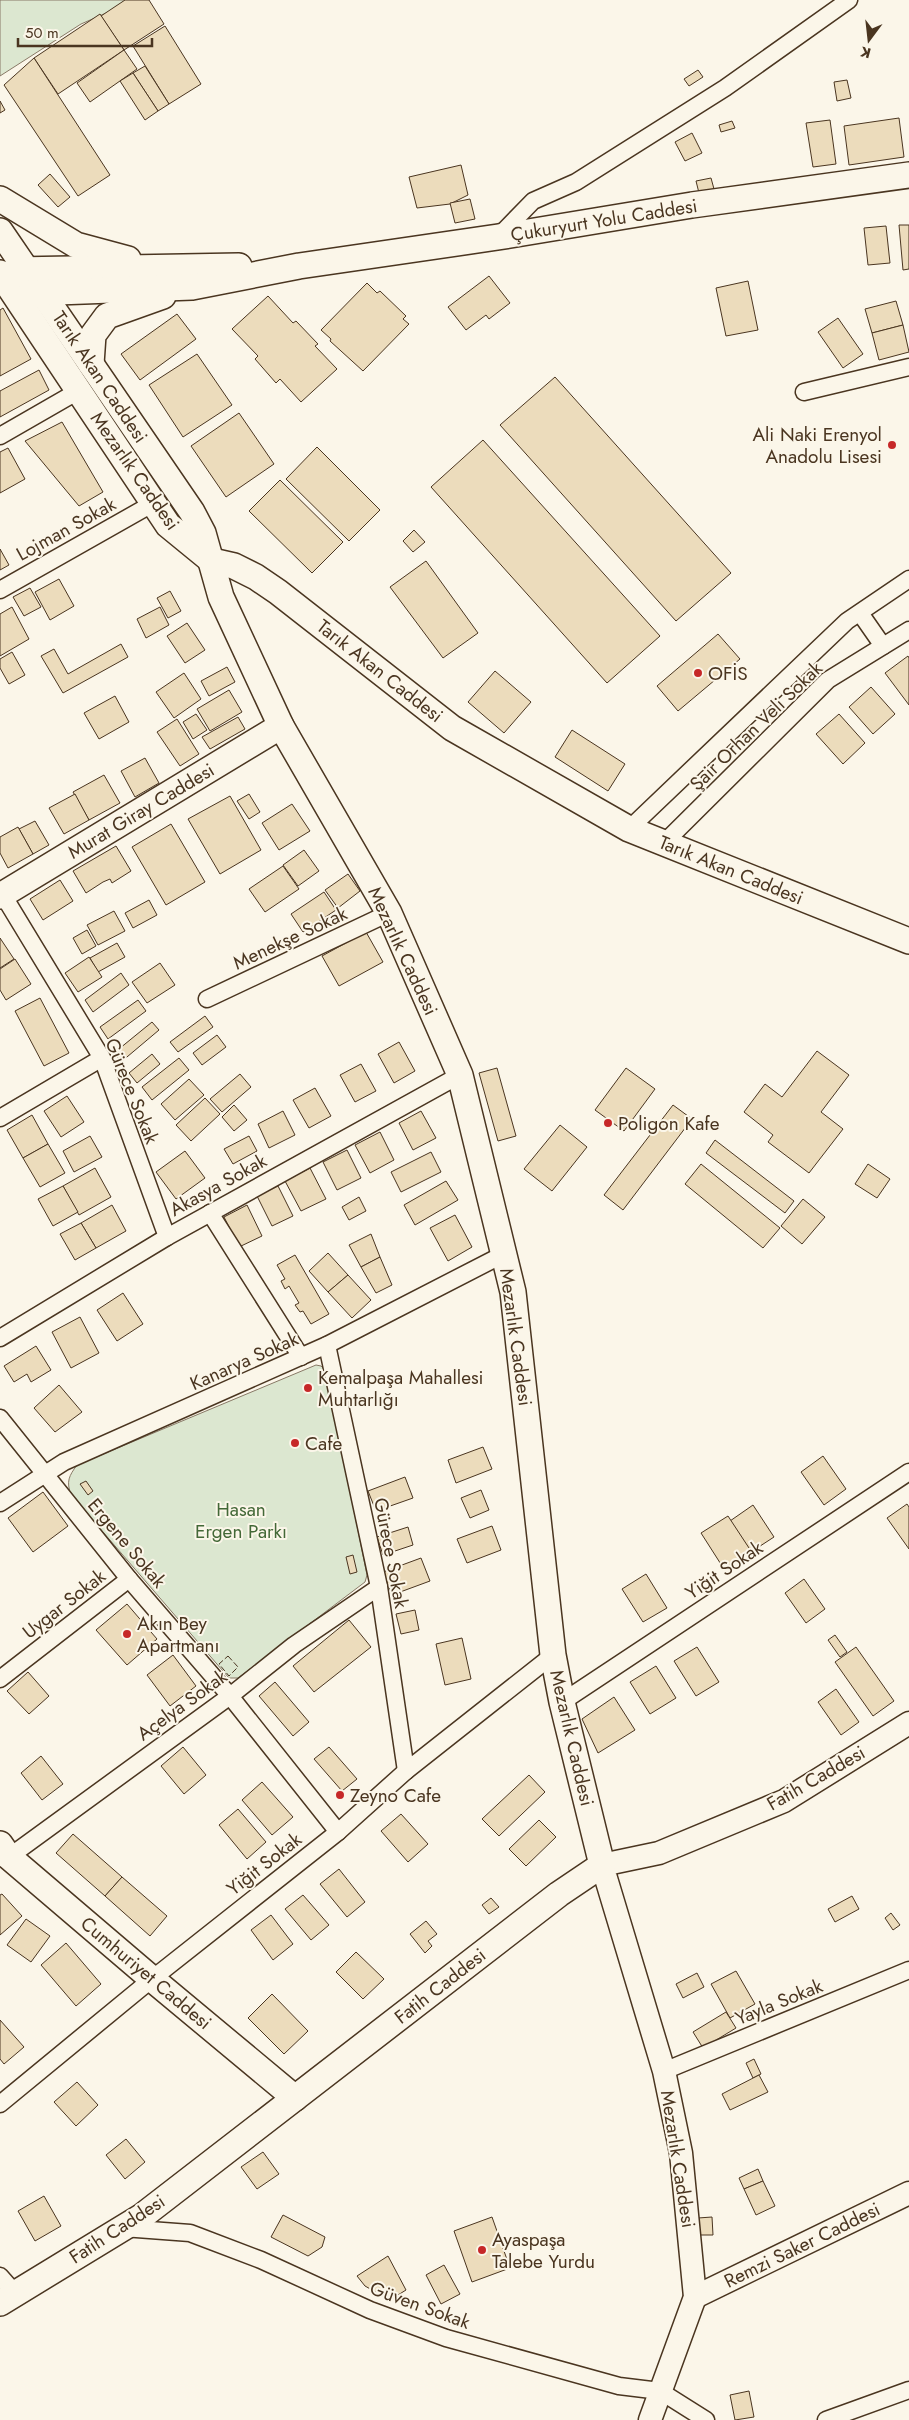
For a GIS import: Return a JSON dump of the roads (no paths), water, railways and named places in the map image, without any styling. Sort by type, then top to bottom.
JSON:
[{"type":"main road","name":"Çukuryurt Yolu Caddesi","points":[[91,364],[93,336],[107,316],[139,303],[192,287],[300,266],[498,237],[692,205],[909,175]]},
{"type":"main road","name":"Çukuryurt Yolu Caddesi","points":[[0,200],[76,246],[157,267]]},
{"type":"main road","name":"Tarık Akan Caddesi","points":[[0,231],[44,292],[192,512],[203,533],[212,561],[234,566],[256,577],[278,592],[452,728],[630,828],[663,844],[909,941]]},
{"type":"main road","name":"Çukuryurt Yolu Caddesi","points":[[0,272],[27,269],[300,266]]},
{"type":"main road","name":"Mezarlık Caddesi","points":[[0,272],[7,293],[80,390],[152,504],[168,524],[212,561],[221,597],[281,726],[389,913],[460,1075],[513,1292],[553,1655],[562,1702],[602,1865]]},
{"type":"main road","name":"Çukuryurt Yolu Caddesi","points":[[7,293],[192,287]]},
{"type":"main road","name":"Murat Giray Caddesi","points":[[1,893],[281,726]]},
{"type":"main road","name":"Cumhuriyet Caddesi","points":[[5,1850],[152,1980],[295,2098]]},
{"type":"main road","name":"Fatih Caddesi","points":[[5,2291],[141,2217],[559,1894],[602,1865]]},
{"type":"street","points":[[498,237],[533,201],[576,182],[725,88],[849,0]]},
{"type":"street","points":[[804,392],[909,367]]},
{"type":"street","points":[[0,436],[80,390]]},
{"type":"street","name":"Lojman Sokak","points":[[0,590],[152,504]]},
{"type":"street","name":"Şair Orhan Veli Sokak","points":[[630,828],[847,621],[909,579]]},
{"type":"street","points":[[860,613],[883,646]]},
{"type":"street","name":"Şair Orhan Veli Sokak","points":[[663,844],[828,680],[909,630]]},
{"type":"street","name":"Gürece Sokak","points":[[1,893],[102,1058],[167,1236]]},
{"type":"street","name":"Menekşe Sokak","points":[[207,999],[389,913]]},
{"type":"street","points":[[0,1118],[102,1058]]},
{"type":"street","name":"Akasya Sokak","points":[[0,1338],[167,1236],[460,1075]]},
{"type":"street","points":[[210,1213],[301,1357]]},
{"type":"street","name":"Kanarya Sokak","points":[[0,1504],[64,1462],[327,1345],[504,1254]]},
{"type":"street","name":"Gürece Sokak","points":[[327,1345],[379,1587],[406,1770]]},
{"type":"street","name":"Ergene Sokak","points":[[0,1418],[129,1579],[230,1696],[338,1832]]},
{"type":"street","name":"Yiğit Sokak","points":[[562,1702],[909,1472]]},
{"type":"street","name":"Uygar Sokak","points":[[0,1679],[129,1579]]},
{"type":"street","name":"Açelya Sokak","points":[[5,1850],[230,1696],[294,1645],[379,1587]]},
{"type":"street","name":"Yiğit Sokak","points":[[0,2104],[338,1832],[406,1770],[553,1655]]},
{"type":"street","name":"Fatih Caddesi","points":[[602,1865],[659,1852],[784,1801],[909,1723]]},
{"type":"street","name":"Mezarlık Caddesi","points":[[602,1865],[664,2071],[681,2153],[695,2297],[650,2420]]},
{"type":"street","name":"Yayla Sokak","points":[[664,2071],[909,1970]]},
{"type":"street","name":"Remzi Saker Caddesi","points":[[695,2297],[909,2193]]},
{"type":"street","name":"Güven Sokak","points":[[120,2228],[190,2233],[261,2260],[370,2310],[446,2338],[619,2386],[660,2391],[706,2420]]},
{"type":"street","points":[[826,2420],[909,2390]]},
{"type":"place","name":"Ali Naki Erenyol Anadolu Lisesi","points":[[892,445]]},
{"type":"place","name":"OFİS","points":[[698,673]]},
{"type":"place","name":"Poligon Kafe","points":[[608,1123]]},
{"type":"place","name":"Kemalpaşa Mahallesi Muhtarlığı","points":[[308,1388]]},
{"type":"place","name":"Cafe","points":[[295,1443]]},
{"type":"place","name":"Akın Bey Apartmanı","points":[[127,1634]]},
{"type":"place","name":"Zeyno Cafe","points":[[340,1795]]},
{"type":"place","name":"Ayaspaşa Talebe Yurdu","points":[[482,2250]]},
{"type":"park label","name":"Hasan Ergen Parkı","points":[[241,1520]]}]
